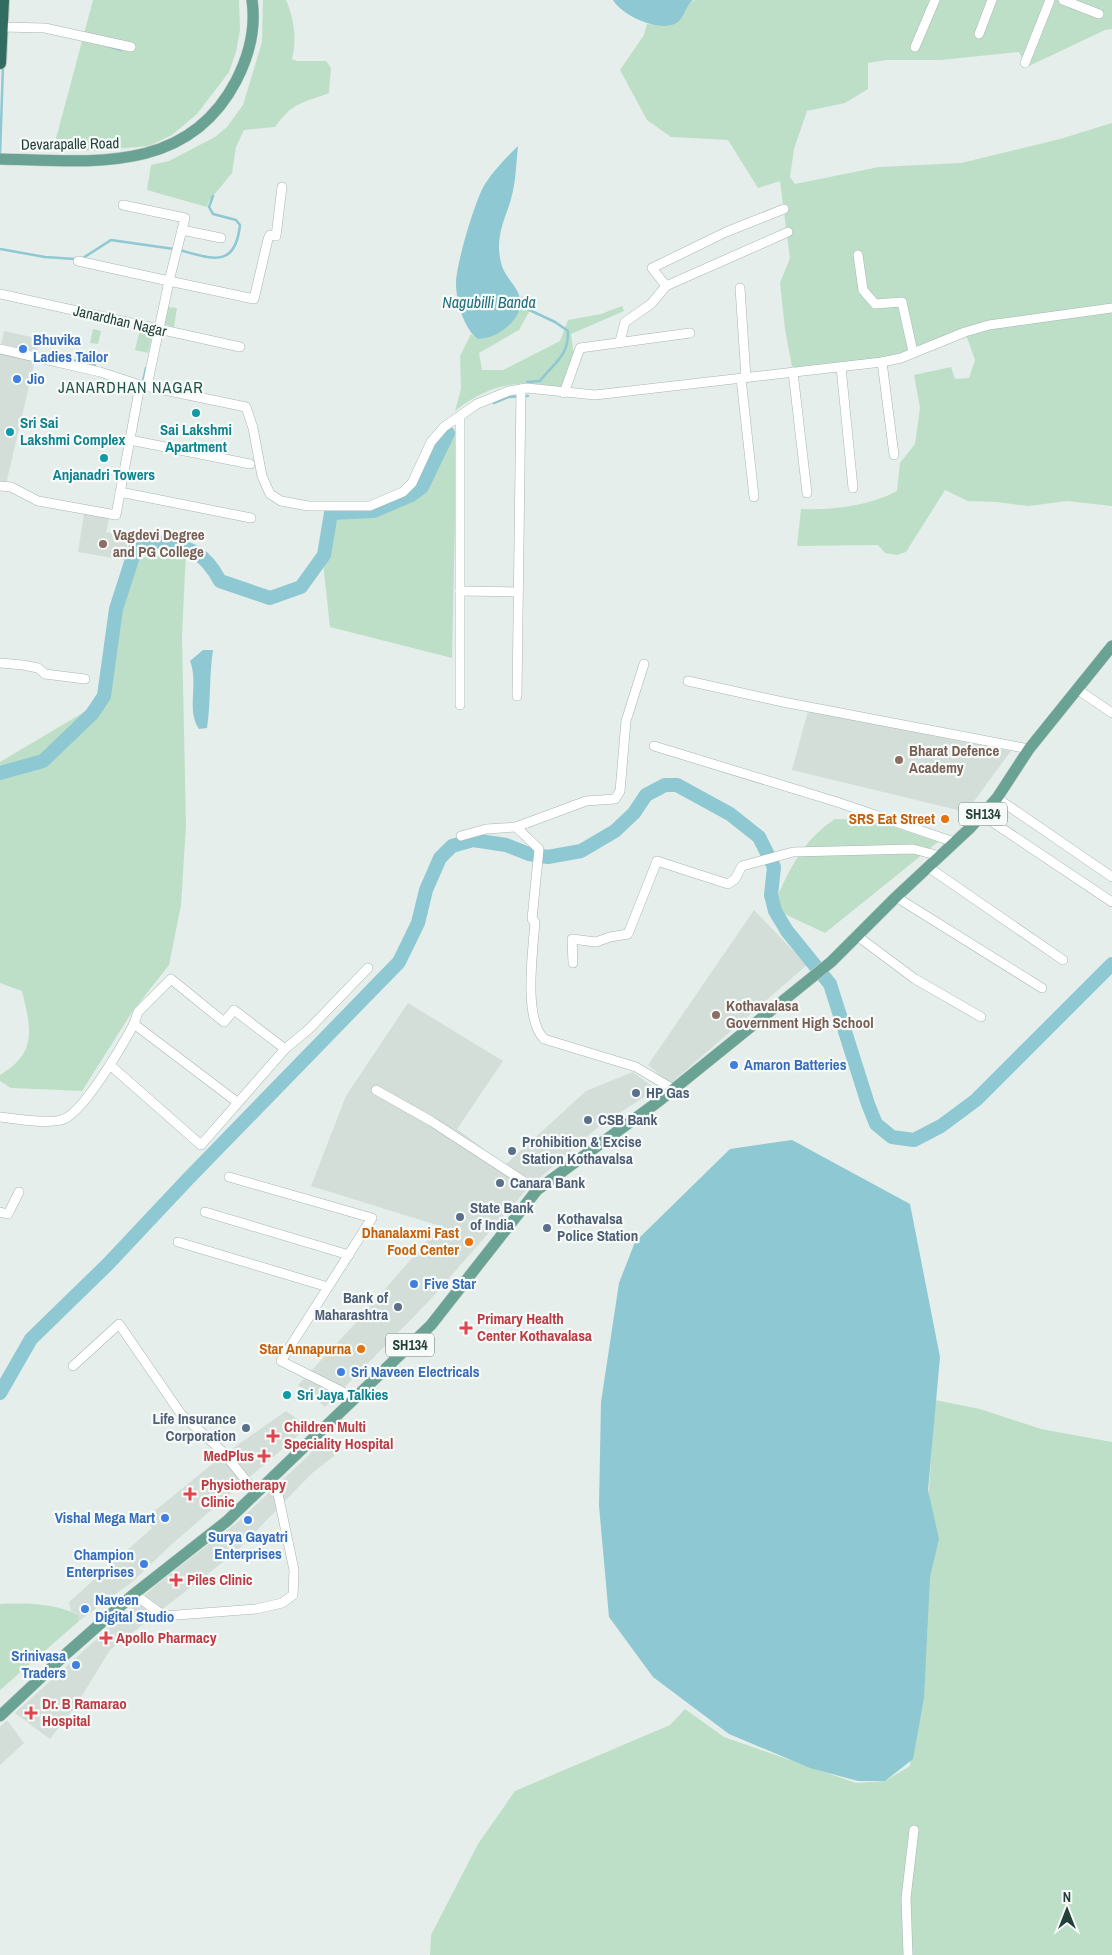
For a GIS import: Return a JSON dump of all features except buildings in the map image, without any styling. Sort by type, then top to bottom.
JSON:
[{"type":"highway","points":[[0,63],[3,0]]},
{"type":"main road","name":"Devarapalle Road","points":[[0,159],[74,161],[133,158],[163,149],[185,138],[210,117],[230,92],[240,73],[252,34],[252,0]]},
{"type":"main road","name":"SH134","points":[[0,1716],[134,1594],[227,1521],[431,1325],[537,1190],[673,1089],[831,962],[856,935],[982,815],[997,798],[1029,749],[1077,689],[1111,651]]},
{"type":"street","points":[[915,47],[935,0]]},
{"type":"street","points":[[978,34],[992,0]]},
{"type":"street","points":[[1025,63],[1050,0]]},
{"type":"street","points":[[1063,0],[1099,14]]},
{"type":"street","points":[[2,27],[45,28],[131,47]]},
{"type":"street","points":[[78,261],[254,299],[268,240],[270,235],[276,236],[282,187]]},
{"type":"street","points":[[0,486],[11,487],[38,501],[116,515],[130,440],[185,218],[123,205]]},
{"type":"street","points":[[666,286],[652,268],[726,232],[784,209]]},
{"type":"street","points":[[182,230],[221,238]]},
{"type":"street","points":[[620,341],[625,322],[651,304],[666,286],[788,232]]},
{"type":"street","points":[[858,255],[863,290],[874,304],[902,302],[913,352]]},
{"type":"street","points":[[740,288],[744,378],[754,497]]},
{"type":"street","name":"Janardhan Nagar","points":[[0,294],[240,348]]},
{"type":"street","points":[[0,349],[100,372],[144,386],[246,407],[253,428],[262,476],[270,494],[281,501],[308,506],[370,506],[403,492],[412,483],[437,434],[460,416],[477,404],[520,390],[595,395],[882,362],[965,332],[1005,321],[1112,308]]},
{"type":"street","points":[[564,393],[580,348],[620,341],[690,333]]},
{"type":"street","points":[[882,362],[894,455]]},
{"type":"street","points":[[841,367],[853,488]]},
{"type":"street","points":[[793,372],[807,493]]},
{"type":"street","points":[[517,696],[520,390]]},
{"type":"street","points":[[460,416],[460,705]]},
{"type":"street","points":[[130,440],[250,464]]},
{"type":"street","points":[[120,492],[250,518]]},
{"type":"street","points":[[460,591],[518,592]]},
{"type":"street","points":[[0,663],[38,668],[45,674],[85,679]]},
{"type":"street","points":[[461,836],[486,829],[516,827],[586,801],[615,799],[620,791],[626,721],[644,664]]},
{"type":"street","points":[[688,681],[783,702],[1029,749]]},
{"type":"street","points":[[1077,689],[1112,714]]},
{"type":"street","points":[[654,746],[838,802],[954,842]]},
{"type":"street","points":[[997,798],[1112,876]]},
{"type":"street","points":[[982,815],[1112,902]]},
{"type":"street","points":[[516,827],[539,849],[532,919],[535,922],[530,986],[537,1032],[544,1038],[636,1067],[673,1089]]},
{"type":"street","points":[[572,963],[572,939],[596,942],[628,934],[657,862],[728,884],[735,879],[742,866],[793,852],[913,849],[940,856]]},
{"type":"street","points":[[928,867],[1063,960]]},
{"type":"street","points":[[896,897],[1042,988]]},
{"type":"street","points":[[856,935],[915,979],[981,1017]]},
{"type":"street","points":[[110,1066],[200,1145],[285,1049],[309,1029],[368,968]]},
{"type":"street","points":[[0,1117],[61,1120],[72,1115],[110,1066],[134,1024],[138,1012],[171,979],[224,1022],[234,1010],[285,1049]]},
{"type":"street","points":[[134,1024],[237,1102]]},
{"type":"street","points":[[376,1090],[431,1121],[537,1190]]},
{"type":"street","points":[[229,1177],[372,1218],[281,1361],[354,1398]]},
{"type":"street","points":[[0,1212],[8,1214],[19,1192]]},
{"type":"street","points":[[204,1212],[349,1255]]},
{"type":"street","points":[[178,1242],[328,1287]]},
{"type":"street","points":[[73,1366],[119,1324],[181,1414],[223,1452],[256,1493]]},
{"type":"street","points":[[134,1594],[164,1616],[256,1609],[282,1603],[293,1595],[294,1570],[274,1475]]},
{"type":"street","points":[[908,1955],[906,1898],[914,1830]]},
{"type":"shaded area","points":[[4,331],[40,339],[6,484],[0,483],[0,350]]},
{"type":"shaded area","name":"Vagdevi Degree and PG College","points":[[84,514],[109,518],[106,532],[128,536],[125,560],[78,552]]},
{"type":"shaded area","name":"Bharat Defence Academy","points":[[808,711],[1011,751],[966,812],[792,770]]},
{"type":"shaded area","name":"Kothavalasa Government High School","points":[[754,910],[807,965],[670,1084],[648,1065]]},
{"type":"shaded area","points":[[408,1003],[503,1061],[457,1129],[505,1165],[586,1091],[633,1072],[656,1089],[597,1128],[527,1189],[429,1301],[325,1407],[298,1385],[351,1328],[440,1226],[311,1186],[346,1096]]},
{"type":"shaded area","points":[[286,1411],[308,1427],[172,1544],[132,1582],[79,1621],[78,1615],[71,1611],[69,1602],[152,1528],[146,1518],[222,1456]]},
{"type":"shaded area","points":[[321,1439],[339,1445],[334,1456],[311,1474],[236,1552],[110,1650],[75,1707],[50,1739],[15,1713],[156,1585],[239,1521],[309,1455]]},
{"type":"shaded area","points":[[7,1720],[24,1743],[0,1765],[0,1727]]},
{"type":"green space","points":[[93,0],[239,0],[240,30],[236,52],[229,72],[197,114],[172,135],[149,146],[92,151],[54,146]]},
{"type":"green space","points":[[263,0],[286,0],[294,29],[292,59],[297,61],[326,61],[331,68],[329,93],[299,104],[288,112],[275,127],[244,130],[236,147],[232,173],[209,201],[207,207],[147,190],[151,165],[169,161],[215,137],[227,127],[243,105],[262,42]]},
{"type":"green space","points":[[695,0],[1112,0],[1112,29],[1105,30],[1029,66],[1025,63],[1019,52],[941,60],[886,60],[868,63],[868,89],[845,103],[807,111],[794,149],[790,177],[795,184],[879,167],[961,163],[1060,139],[1112,123],[1112,506],[1067,501],[1029,506],[968,501],[945,490],[906,552],[897,555],[885,553],[878,545],[797,546],[801,509],[826,509],[863,504],[897,491],[900,463],[915,444],[920,408],[914,375],[951,367],[955,379],[969,378],[975,360],[965,332],[901,358],[793,372],[785,329],[780,283],[790,258],[780,181],[758,188],[728,140],[671,137],[647,120],[620,70],[644,35],[647,24],[670,24],[675,22],[687,6]]},
{"type":"green space","points":[[521,296],[534,303],[519,330],[479,353],[482,370],[503,370],[560,341],[568,320],[601,314],[622,306],[624,311],[571,334],[574,357],[562,388],[532,384],[506,386],[493,389],[455,411],[461,389],[460,356],[471,334],[478,339],[484,339],[520,308]]},
{"type":"green space","points":[[168,307],[177,308],[174,327],[164,324]]},
{"type":"green space","points":[[93,329],[101,331],[98,344],[90,343]]},
{"type":"green space","points":[[140,329],[153,332],[148,353],[135,350]]},
{"type":"green space","points":[[457,428],[452,658],[330,627],[321,544],[326,510],[362,515],[410,499],[426,487],[439,455]]},
{"type":"green space","points":[[186,551],[182,636],[186,825],[181,905],[169,965],[132,1012],[82,1091],[11,1088],[0,1081],[0,1075],[21,1058],[29,1039],[29,1028],[22,991],[0,983],[0,762],[101,702],[126,560]]},
{"type":"green space","points":[[835,819],[873,820],[938,842],[825,933],[772,908],[790,870],[804,848],[813,837]]},
{"type":"green space","points":[[935,1400],[980,1409],[1041,1429],[1112,1442],[1112,1955],[430,1955],[431,1935],[478,1844],[515,1791],[670,1725],[685,1709],[724,1737],[856,1783],[885,1781],[910,1766]]},
{"type":"green space","points":[[0,1604],[50,1606],[78,1615],[79,1621],[0,1690]]},
{"type":"water","points":[[613,0],[693,0],[680,20],[664,26],[634,18]]},
{"type":"water","name":"Nagubilli Banda","points":[[518,146],[514,186],[501,228],[499,247],[502,266],[517,290],[520,306],[515,318],[505,329],[491,336],[478,339],[465,322],[457,298],[456,283],[459,262],[471,218],[485,184]]},
{"type":"water","points":[[203,650],[213,650],[207,728],[199,729],[193,713],[193,678],[190,661]]},
{"type":"water","points":[[792,1140],[910,1204],[940,1357],[928,1490],[939,1539],[930,1577],[924,1698],[913,1759],[885,1781],[858,1781],[810,1768],[729,1734],[653,1677],[609,1617],[599,1506],[601,1402],[619,1283],[635,1242],[730,1149]]},
{"type":"waterway","points":[[108,46],[121,50]]},
{"type":"waterway","points":[[0,155],[3,65]]},
{"type":"waterway","points":[[179,250],[201,256],[220,257],[227,255],[233,249],[240,225],[236,220],[213,214],[209,207],[213,196]]},
{"type":"waterway","points":[[83,258],[111,240],[174,249]]},
{"type":"waterway","points":[[0,249],[45,257],[75,259]]},
{"type":"waterway","points":[[523,307],[555,322],[568,331],[566,347],[559,359],[540,381],[527,382]]},
{"type":"waterway","points":[[48,355],[95,365]]},
{"type":"waterway","points":[[143,381],[146,368]]},
{"type":"waterway","points":[[494,403],[508,397],[528,396]]},
{"type":"waterway","points":[[0,773],[43,761],[92,714],[104,696],[116,609],[136,547],[143,539],[179,546],[197,553],[213,569],[220,581],[270,598],[301,587],[324,555],[331,513],[374,511],[411,495],[422,487],[448,433]]},
{"type":"waterway","points":[[0,1393],[31,1339],[108,1264],[399,962],[418,923],[426,890],[440,858],[452,846],[473,840],[506,845],[529,854],[548,857],[581,851],[615,831],[634,813],[646,795],[665,785],[677,785],[730,814],[759,837],[774,867],[771,895],[775,911],[787,931],[830,984],[876,1124],[892,1137],[914,1140],[941,1126],[976,1100],[1112,964]]},
{"type":"place","name":"Bhuvika Ladies Tailor","points":[[23,349]]},
{"type":"place","name":"Jio","points":[[17,379]]},
{"type":"place","name":"Sai Lakshmi Apartment","points":[[196,413]]},
{"type":"place","name":"Sri Sai Lakshmi Complex","points":[[10,432]]},
{"type":"place","name":"Anjanadri Towers","points":[[104,458]]},
{"type":"place","name":"Vagdevi Degree and PG College","points":[[103,544]]},
{"type":"place","name":"Bharat Defence Academy","points":[[899,760]]},
{"type":"place","name":"SRS Eat Street","points":[[945,819]]},
{"type":"place","name":"Kothavalasa Government High School","points":[[716,1015]]},
{"type":"place","name":"Amaron Batteries","points":[[734,1065]]},
{"type":"place","name":"HP Gas","points":[[636,1093]]},
{"type":"place","name":"CSB Bank","points":[[588,1120]]},
{"type":"place","name":"Prohibition & Excise Station Kothavalsa","points":[[512,1151]]},
{"type":"place","name":"Canara Bank","points":[[500,1183]]},
{"type":"place","name":"State Bank of India","points":[[460,1217]]},
{"type":"place","name":"Kothavalsa Police Station","points":[[547,1228]]},
{"type":"place","name":"Dhanalaxmi Fast Food Center","points":[[469,1242]]},
{"type":"place","name":"Five Star","points":[[414,1284]]},
{"type":"place","name":"Bank of Maharashtra","points":[[398,1307]]},
{"type":"place","name":"Primary Health Center Kothavalasa","points":[[466,1328]]},
{"type":"place","name":"Star Annapurna","points":[[361,1349]]},
{"type":"place","name":"Sri Naveen Electricals","points":[[341,1372]]},
{"type":"place","name":"Sri Jaya Talkies","points":[[287,1395]]},
{"type":"place","name":"Life Insurance Corporation","points":[[246,1428]]},
{"type":"place","name":"Children Multi Speciality Hospital","points":[[273,1436]]},
{"type":"place","name":"MedPlus","points":[[264,1456]]},
{"type":"place","name":"Physiotherapy Clinic","points":[[190,1494]]},
{"type":"place","name":"Vishal Mega Mart","points":[[165,1518]]},
{"type":"place","name":"Surya Gayatri Enterprises","points":[[248,1520]]},
{"type":"place","name":"Champion Enterprises","points":[[144,1564]]},
{"type":"place","name":"Piles Clinic","points":[[176,1580]]},
{"type":"place","name":"Naveen Digital Studio","points":[[85,1609]]},
{"type":"place","name":"Apollo Pharmacy","points":[[106,1638]]},
{"type":"place","name":"Srinivasa Traders","points":[[76,1665]]},
{"type":"place","name":"Dr. B Ramarao Hospital","points":[[31,1713]]},
{"type":"district","name":"JANARDHAN NAGAR","points":[[131,387]]}]
